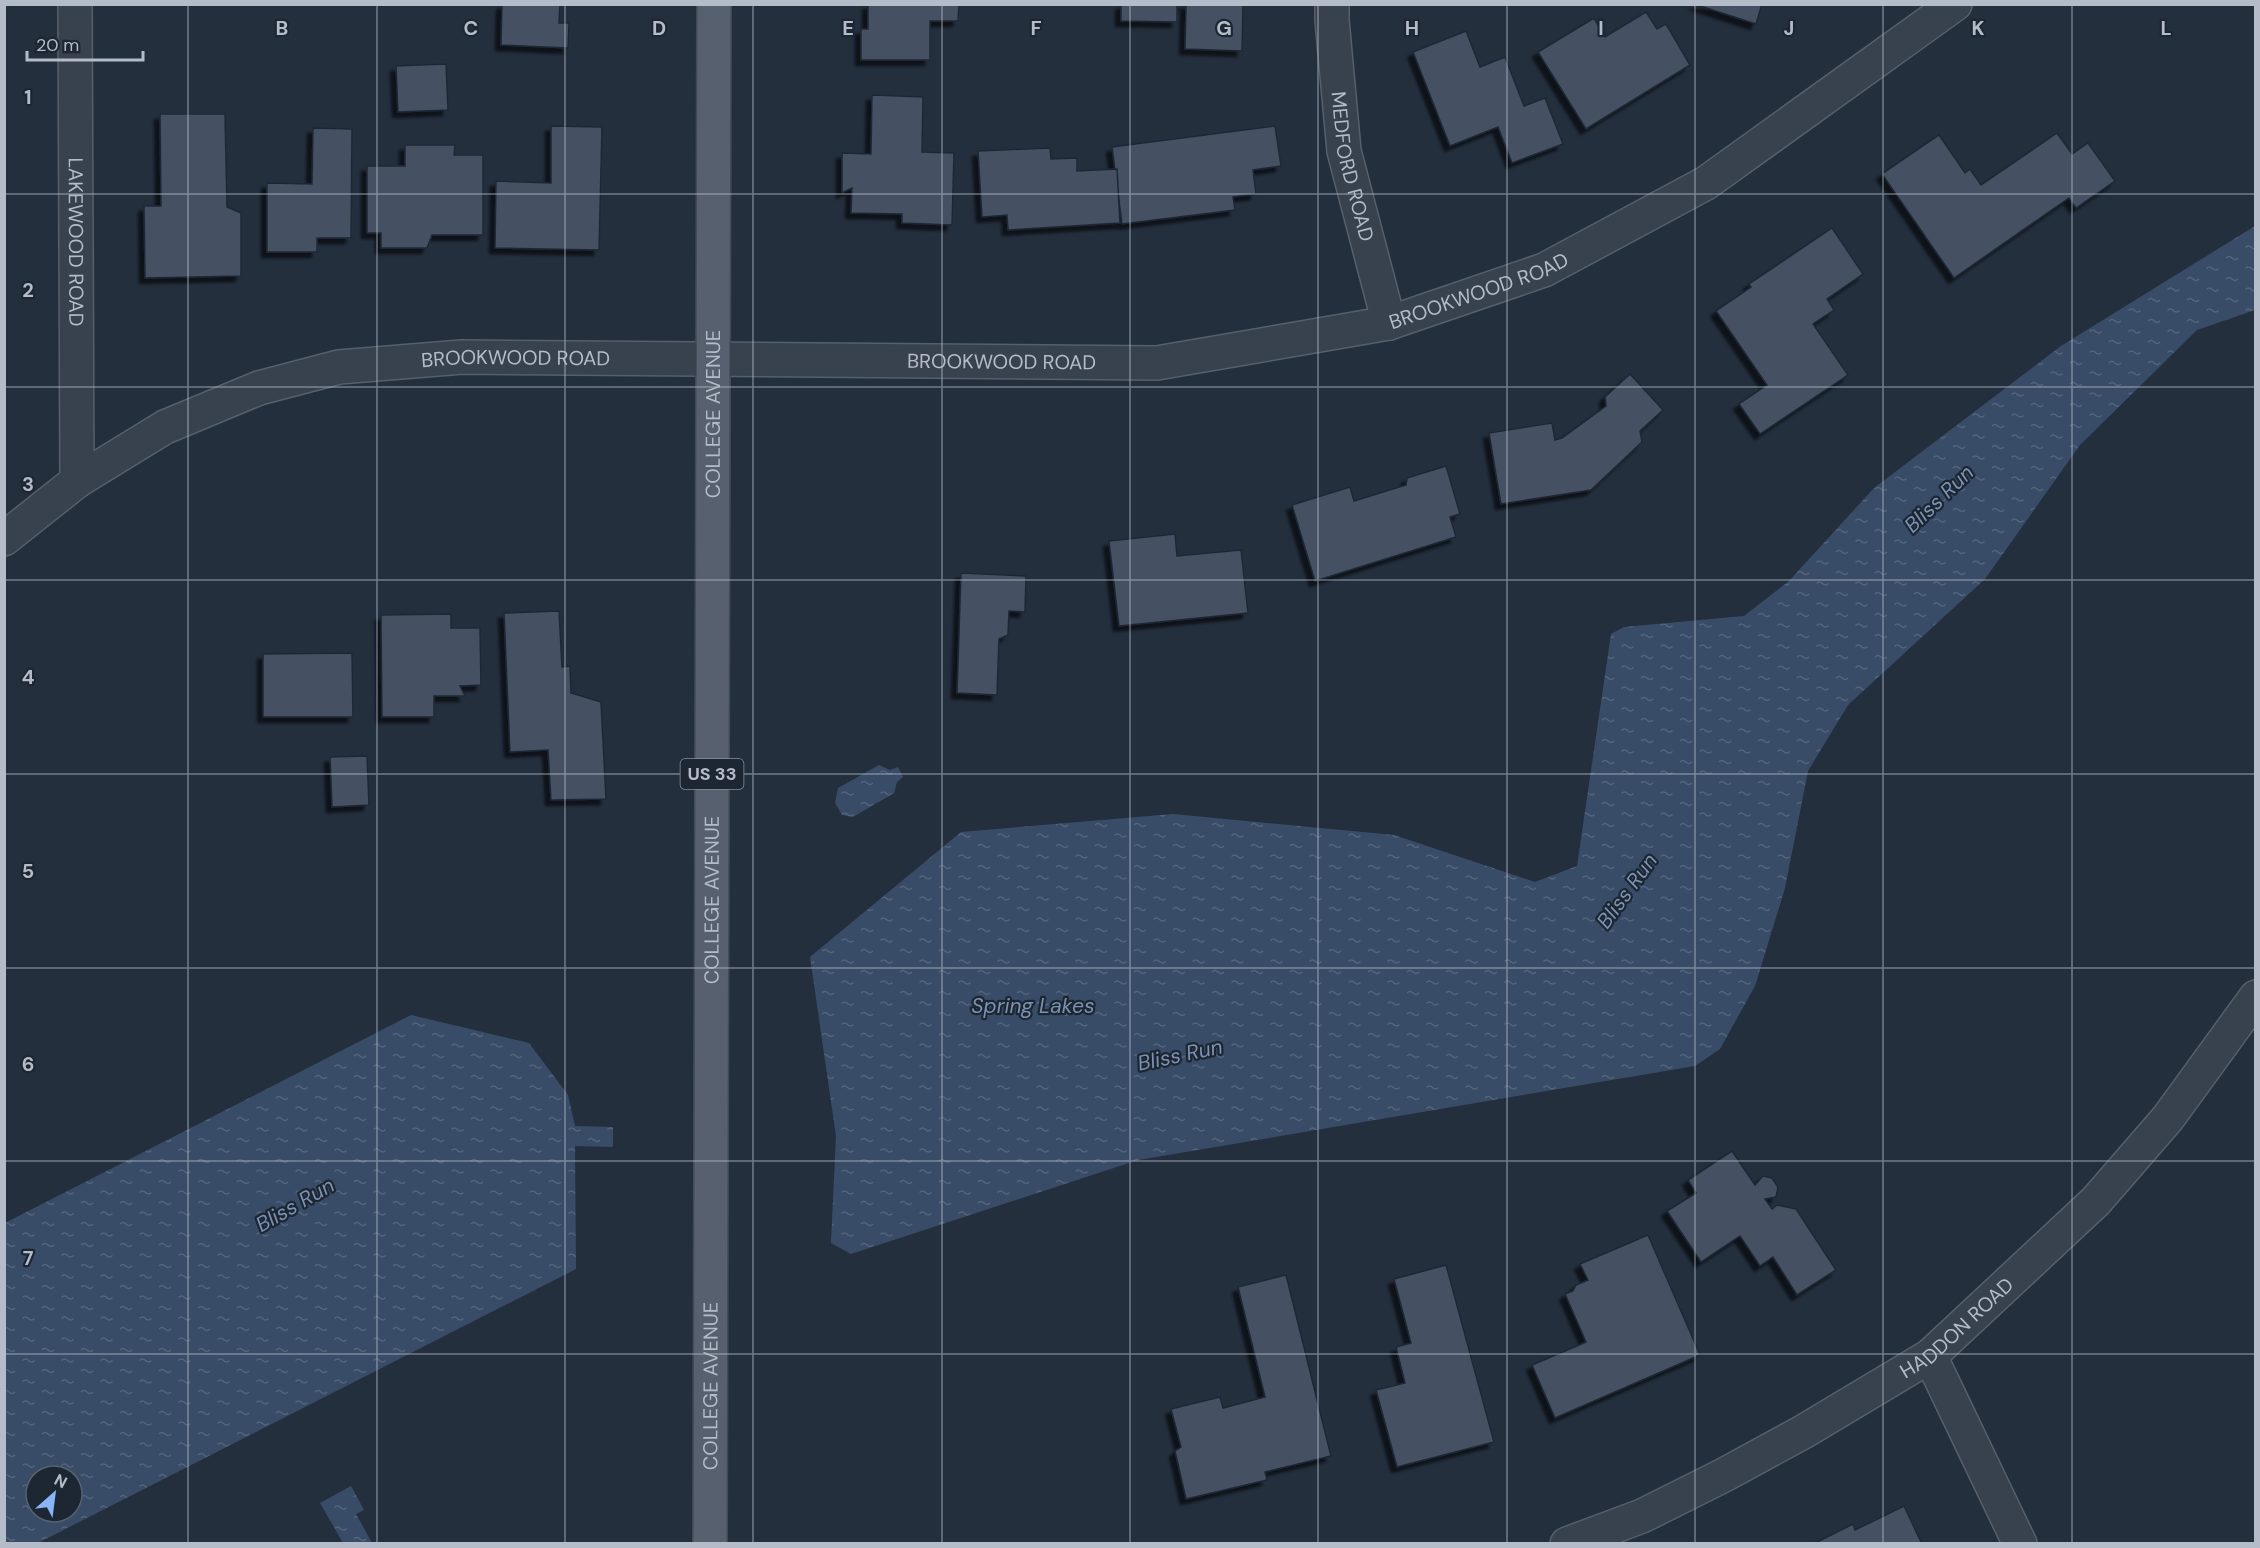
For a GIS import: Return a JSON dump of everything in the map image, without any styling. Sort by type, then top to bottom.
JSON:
[{"type":"main road","name":"COLLEGE AVENUE","points":[[710,1544],[714,4]]},
{"type":"street","name":"LAKEWOOD ROAD","points":[[75,4],[77,481]]},
{"type":"street","name":"MEDFORD ROAD","points":[[1332,4],[1344,151],[1389,323]]},
{"type":"street","name":"BROOKWOOD ROAD","points":[[4,539],[77,481],[165,427],[259,388],[339,368],[462,357],[1157,363],[1389,323],[1544,270],[1706,183],[1955,4]]},
{"type":"street","name":"HADDON ROAD","points":[[1567,1544],[1642,1516],[1724,1475],[1803,1432],[1930,1356],[2096,1202],[2168,1118],[2256,997]]},
{"type":"street","points":[[1930,1356],[2020,1544]]},
{"type":"water","name":"Spring Lakes","points":[[2255,226],[2255,310],[2197,330],[2080,445],[1985,579],[1848,705],[1808,771],[1785,888],[1755,986],[1720,1049],[1695,1066],[1138,1160],[851,1254],[831,1243],[836,1136],[810,957],[961,832],[1173,814],[1394,835],[1535,882],[1577,866],[1611,634],[1624,627],[1744,616],[1789,581],[1874,488],[2061,346]]},
{"type":"water","points":[[879,765],[890,770],[898,767],[903,777],[897,782],[894,793],[853,817],[842,815],[835,803],[838,788]]},
{"type":"water","name":"Bliss Run","points":[[411,1015],[529,1043],[568,1095],[575,1126],[613,1127],[613,1147],[575,1146],[576,1269],[84,1520],[84,1464],[24,1464],[24,1524],[75,1524],[38,1543],[5,1543],[5,1223]]},
{"type":"water","points":[[351,1486],[364,1510],[356,1514],[372,1543],[343,1543],[320,1503]]},
{"type":"building","points":[[502,4],[560,4],[559,23],[569,23],[568,48],[501,45]]},
{"type":"building","points":[[868,4],[959,4],[958,21],[930,21],[930,60],[861,60],[861,29],[868,29]]},
{"type":"building","points":[[1121,4],[1177,4],[1177,22],[1121,21]]},
{"type":"building","points":[[1184,4],[1243,4],[1242,51],[1185,49],[1186,6]]},
{"type":"building","points":[[1694,4],[1762,4],[1756,24]]},
{"type":"building","points":[[1646,12],[1657,29],[1666,24],[1690,65],[1586,129],[1538,52],[1594,18],[1605,37]]},
{"type":"building","points":[[1466,31],[1480,67],[1505,57],[1524,106],[1545,98],[1563,144],[1512,163],[1498,127],[1450,146],[1413,52]]},
{"type":"building","points":[[446,64],[448,110],[398,112],[396,66]]},
{"type":"building","points":[[872,95],[923,97],[922,152],[954,153],[952,225],[902,223],[902,214],[851,213],[852,188],[842,193],[842,153],[871,154]]},
{"type":"building","points":[[160,114],[225,114],[227,207],[241,213],[241,276],[145,278],[144,206],[161,206]]},
{"type":"building","points":[[551,126],[602,127],[599,250],[495,248],[496,181],[551,183]]},
{"type":"building","points":[[1275,126],[1281,166],[1253,170],[1256,194],[1233,197],[1235,210],[1122,224],[1112,147]]},
{"type":"building","points":[[313,128],[352,129],[351,238],[317,238],[317,252],[267,252],[267,183],[312,184]]},
{"type":"building","points":[[2057,133],[2072,154],[2088,143],[2115,181],[2076,208],[2069,198],[1954,278],[1882,174],[1939,135],[1965,173],[1970,169],[1981,185]]},
{"type":"building","points":[[405,145],[455,145],[454,155],[483,155],[483,235],[432,235],[427,248],[381,248],[381,233],[367,233],[367,166],[405,166]]},
{"type":"building","points":[[1050,148],[1051,159],[1077,158],[1077,171],[1117,169],[1120,223],[1008,230],[1007,215],[982,217],[978,151]]},
{"type":"building","points":[[1832,228],[1863,274],[1827,299],[1834,310],[1813,324],[1848,375],[1760,434],[1739,404],[1767,385],[1716,311],[1751,287],[1749,284]]},
{"type":"building","points":[[1630,374],[1663,410],[1640,431],[1642,442],[1591,490],[1501,504],[1489,433],[1552,423],[1555,440],[1562,438],[1606,406],[1605,397]]},
{"type":"building","points":[[1446,466],[1460,514],[1450,517],[1456,537],[1315,581],[1292,505],[1350,487],[1354,501],[1406,485],[1407,478]]},
{"type":"building","points":[[1175,534],[1177,556],[1241,550],[1248,613],[1119,626],[1109,541]]},
{"type":"building","points":[[961,573],[1026,576],[1025,612],[1009,611],[1008,635],[999,639],[997,695],[957,693]]},
{"type":"building","points":[[559,611],[562,667],[570,666],[571,693],[601,702],[606,799],[551,800],[548,750],[510,752],[504,613]]},
{"type":"building","points":[[451,614],[451,628],[480,628],[481,685],[460,686],[465,696],[434,696],[434,717],[382,717],[381,615]]},
{"type":"building","points":[[352,653],[353,717],[263,717],[263,654]]},
{"type":"building","points":[[367,756],[369,805],[332,807],[330,757]]},
{"type":"building","points":[[1732,1151],[1755,1185],[1763,1176],[1772,1178],[1778,1187],[1776,1197],[1765,1199],[1772,1209],[1777,1205],[1796,1209],[1836,1270],[1797,1295],[1773,1257],[1760,1266],[1740,1236],[1701,1262],[1667,1211],[1696,1193],[1688,1180]]},
{"type":"building","points":[[1648,1235],[1700,1355],[1555,1418],[1532,1365],[1586,1342],[1565,1294],[1573,1291],[1576,1285],[1588,1280],[1580,1264]]},
{"type":"building","points":[[1446,1265],[1494,1442],[1397,1467],[1376,1390],[1405,1383],[1396,1347],[1411,1343],[1394,1279]]},
{"type":"building","points":[[1286,1275],[1331,1456],[1265,1472],[1267,1480],[1186,1499],[1175,1451],[1181,1447],[1171,1409],[1220,1397],[1223,1408],[1265,1397],[1238,1287]]},
{"type":"building","points":[[1904,1506],[1922,1544],[1813,1544],[1853,1524],[1855,1530]]}]
